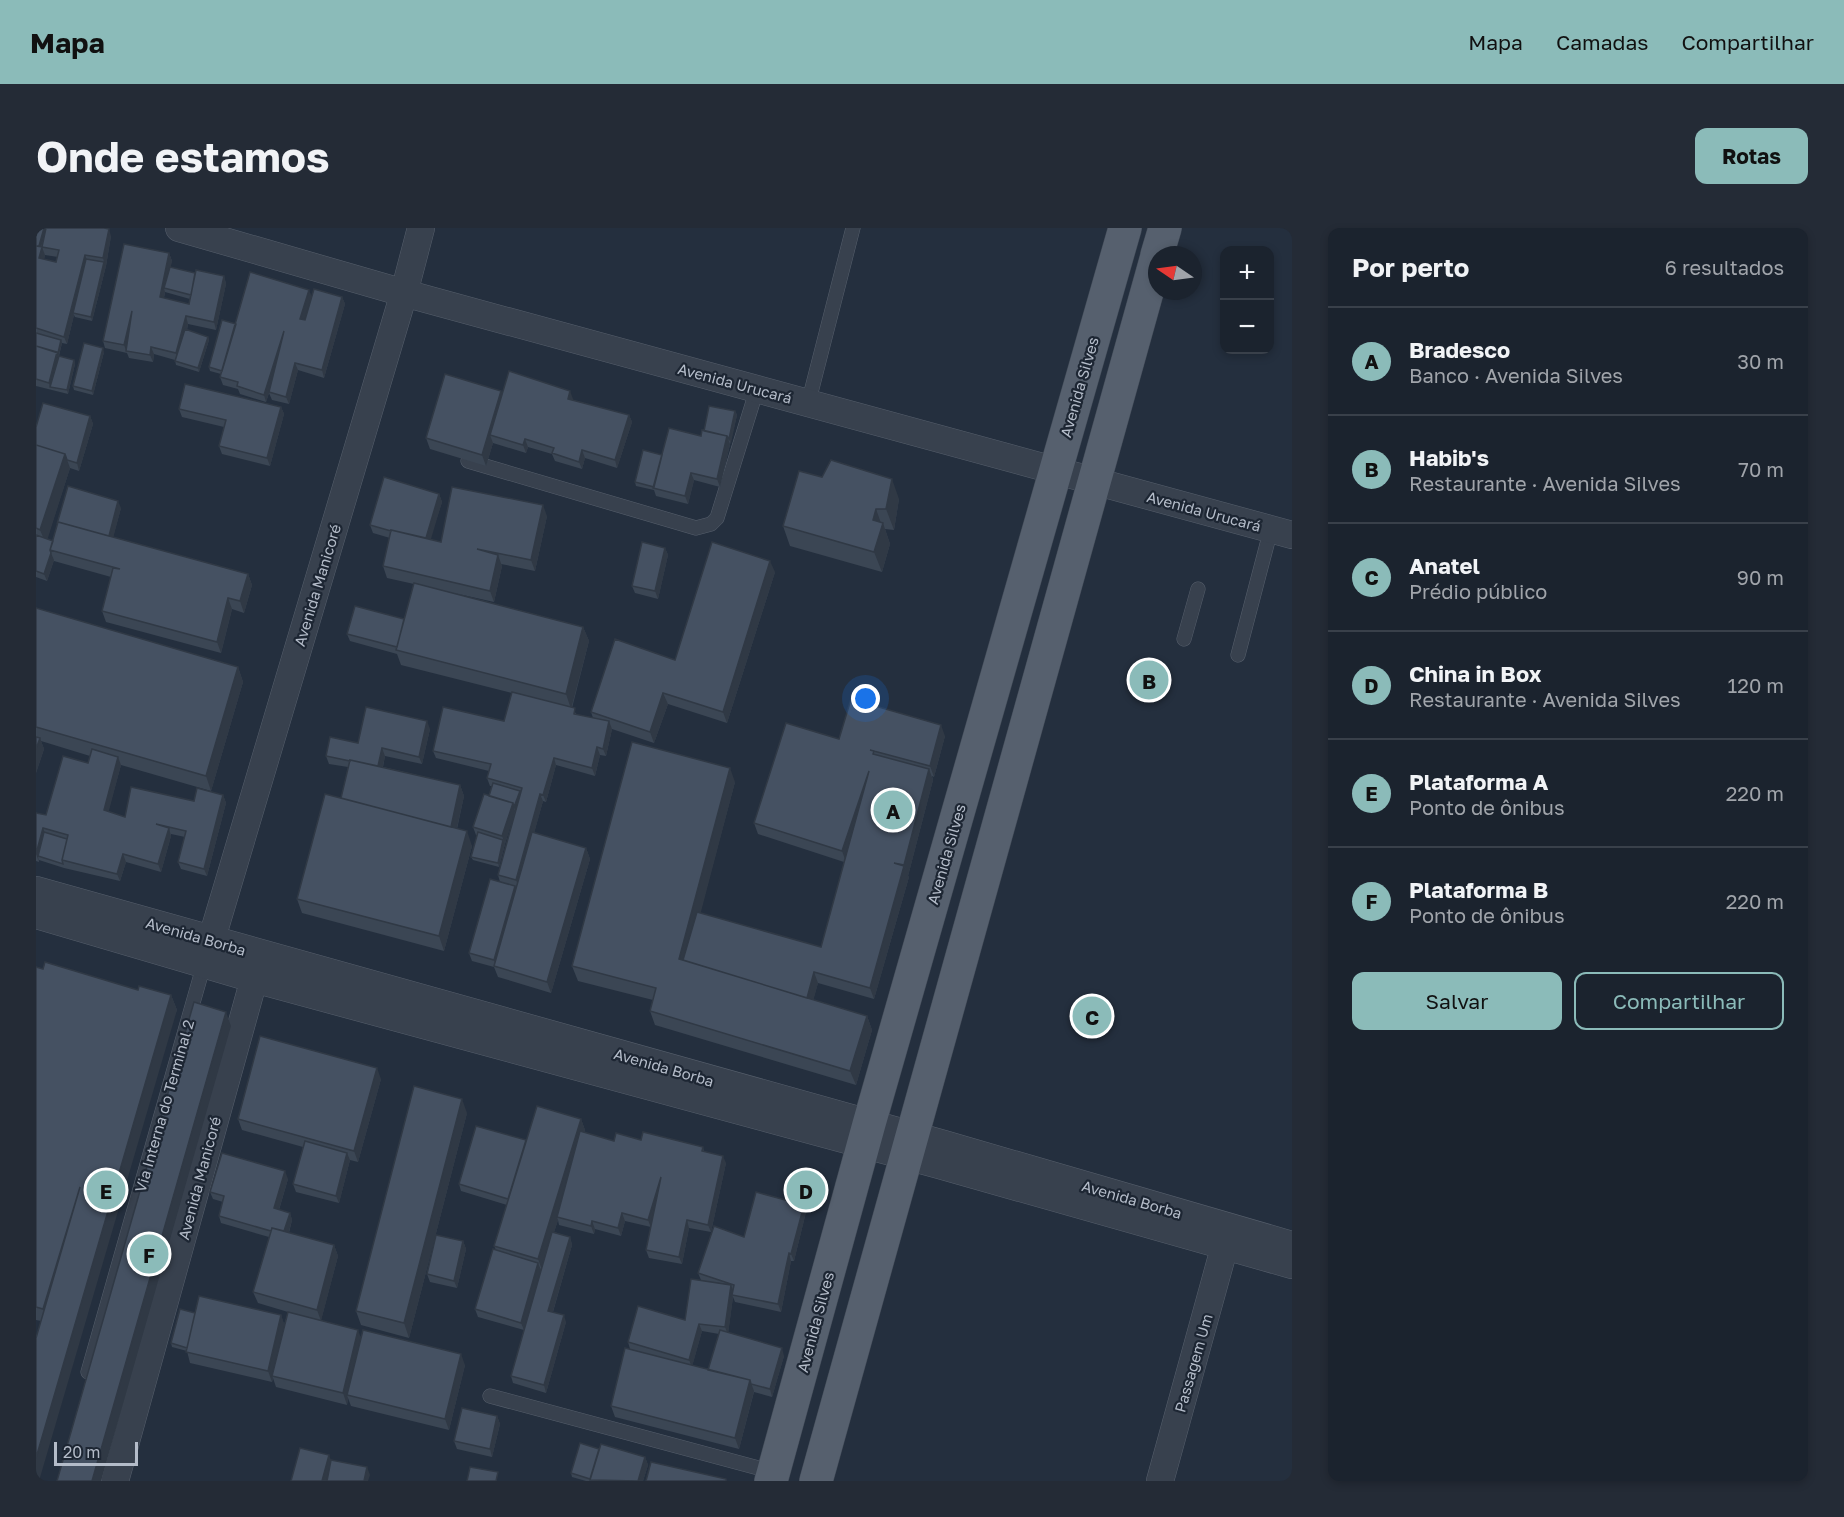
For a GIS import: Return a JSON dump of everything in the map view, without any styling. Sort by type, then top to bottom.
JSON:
[{"type":"main road","name":"Avenida Silves","points":[[772,1477],[866,1135],[1125,228]]},
{"type":"main road","points":[[1160,246],[1165,228]]},
{"type":"main road","points":[[816,1481],[911,1147],[1148,287]]},
{"type":"street","name":"Avenida Urucará","points":[[179,228],[405,293],[1281,532]]},
{"type":"street","name":"Avenida Manicoré","points":[[208,952],[405,293],[422,228]]},
{"type":"street","name":"Avenida Borba","points":[[36,890],[208,952],[254,979],[866,1135]]},
{"type":"street","name":"Avenida Borba","points":[[36,915],[208,952],[866,1135],[1292,1245]]},
{"type":"street","name":"Avenida Manicoré","points":[[116,1481],[254,979]]},
{"type":"street","name":"Avenida Borba","points":[[911,1147],[1292,1265]]},
{"type":"street","name":"Passagem Um","points":[[1160,1481],[1226,1245]]},
{"type":"lane","points":[[808,404],[853,228]]},
{"type":"lane","points":[[452,456],[696,528],[711,524],[717,518],[757,389]]},
{"type":"lane","points":[[1238,655],[1281,532]]},
{"type":"lane","points":[[1184,639],[1198,589]]},
{"type":"lane","name":"Via Interna do Terminal 2","points":[[83,1390],[208,952]]},
{"type":"lane","points":[[490,1396],[772,1477]]},
{"type":"building","points":[[36,228],[44,228],[39,246],[36,246]]},
{"type":"building","points":[[46,228],[109,229],[103,258],[85,255],[64,337],[36,328],[36,246],[42,247]],"holes":[[[42,247],[59,250],[56,262],[39,258]]]},
{"type":"building","points":[[124,244],[169,253],[160,297],[189,304],[196,270],[224,276],[214,322],[186,316],[176,353],[151,347],[150,355],[126,351],[132,311],[124,345],[103,341]]},
{"type":"building","points":[[86,259],[104,262],[91,317],[73,313]]},
{"type":"building","points":[[170,267],[195,273],[191,295],[164,288]]},
{"type":"building","points":[[250,272],[309,290],[300,319],[305,320],[314,289],[342,297],[322,370],[295,363],[286,397],[269,392],[284,331],[264,395],[237,386],[238,382],[220,377]]},
{"type":"building","points":[[222,320],[236,324],[222,371],[209,367]]},
{"type":"building","points":[[185,329],[208,337],[198,368],[175,361]]},
{"type":"building","points":[[36,333],[61,340],[58,353],[36,346]]},
{"type":"building","points":[[84,343],[103,348],[92,391],[73,386]]},
{"type":"building","points":[[36,346],[57,352],[49,383],[36,379]]},
{"type":"building","points":[[59,356],[74,360],[67,390],[50,387]]},
{"type":"building","points":[[509,371],[570,391],[568,399],[629,415],[615,460],[582,450],[579,462],[552,453],[554,448],[525,439],[523,445],[490,435]]},
{"type":"building","points":[[445,374],[501,391],[482,455],[426,438]]},
{"type":"building","points":[[185,384],[281,407],[267,458],[219,446],[226,420],[179,409]]},
{"type":"building","points":[[43,403],[90,416],[77,463],[67,460],[65,454],[36,445],[36,427]]},
{"type":"building","points":[[709,406],[735,411],[729,439],[727,436],[704,431]]},
{"type":"building","points":[[669,428],[701,436],[702,430],[727,436],[717,479],[691,473],[685,496],[653,488]]},
{"type":"building","points":[[36,445],[65,454],[40,530],[36,528]]},
{"type":"building","points":[[643,450],[662,455],[654,487],[635,482]]},
{"type":"building","points":[[831,460],[892,479],[886,509],[876,509],[873,520],[883,523],[874,552],[783,526],[799,471],[822,477]]},
{"type":"building","points":[[384,477],[439,494],[426,538],[370,525]]},
{"type":"building","points":[[68,486],[118,501],[109,536],[58,522],[57,524]]},
{"type":"building","points":[[452,487],[543,505],[531,560],[477,549],[498,555],[490,591],[383,566],[391,530],[441,542]]},
{"type":"building","points":[[58,522],[248,574],[240,601],[228,598],[217,642],[102,611],[113,568],[120,569],[50,550]]},
{"type":"building","points":[[36,535],[53,541],[44,574],[36,571]]},
{"type":"building","points":[[642,542],[665,548],[655,591],[632,586]]},
{"type":"building","points":[[712,542],[770,561],[723,712],[663,693],[650,732],[591,712],[615,639],[675,660]]},
{"type":"building","points":[[414,583],[583,627],[566,694],[396,650]]},
{"type":"building","points":[[355,606],[404,619],[397,647],[347,634]]},
{"type":"building","points":[[36,608],[238,667],[206,776],[36,727]]},
{"type":"building","points":[[512,692],[575,708],[574,714],[609,721],[603,749],[597,747],[592,768],[554,758],[543,795],[540,794],[516,880],[498,875],[522,788],[487,778],[491,764],[433,751],[443,707],[504,721]]},
{"type":"building","points":[[851,699],[941,725],[930,766],[874,751],[873,754],[929,769],[904,865],[894,863],[904,866],[870,988],[814,972],[807,998],[683,960],[697,912],[821,947],[869,771],[842,851],[754,823],[786,723],[839,739]]},
{"type":"building","points":[[366,707],[427,721],[419,757],[382,748],[378,766],[326,756],[330,737],[358,743]]},
{"type":"building","points":[[36,737],[40,738],[36,749]]},
{"type":"building","points":[[632,742],[730,768],[679,959],[867,1016],[850,1071],[650,1011],[656,988],[572,966]]},
{"type":"building","points":[[92,749],[118,757],[104,810],[125,817],[131,787],[194,801],[197,788],[223,795],[204,869],[178,862],[186,831],[156,824],[169,828],[158,864],[123,854],[117,874],[62,860],[68,835],[43,828],[36,854],[36,813],[46,815],[63,756],[88,763]]},
{"type":"building","points":[[350,760],[460,785],[451,827],[341,798]]},
{"type":"building","points":[[493,783],[520,791],[514,807],[513,803],[489,796]]},
{"type":"building","points":[[325,794],[467,831],[439,936],[297,899]]},
{"type":"building","points":[[484,794],[513,803],[502,836],[473,827]]},
{"type":"building","points":[[44,832],[67,839],[63,864],[38,856]]},
{"type":"building","points":[[478,832],[503,840],[498,863],[471,857]]},
{"type":"building","points":[[532,832],[586,848],[547,982],[494,966]]},
{"type":"building","points":[[490,879],[515,886],[494,960],[469,953]]},
{"type":"building","points":[[45,962],[138,990],[139,986],[171,995],[36,1458],[36,1338],[80,1187],[43,1309],[36,1307],[36,967],[43,969]]},
{"type":"building","points":[[194,1002],[226,1012],[92,1481],[57,1481]]},
{"type":"building","points":[[260,1036],[377,1068],[354,1151],[238,1119]]},
{"type":"building","points":[[414,1086],[462,1099],[404,1323],[356,1311]]},
{"type":"building","points":[[537,1106],[581,1119],[538,1259],[494,1246]]},
{"type":"building","points":[[476,1126],[526,1140],[508,1199],[459,1184]]},
{"type":"building","points":[[580,1131],[614,1141],[616,1133],[641,1140],[643,1132],[703,1147],[702,1151],[723,1156],[708,1225],[687,1220],[679,1257],[646,1250],[661,1177],[648,1220],[622,1213],[618,1228],[592,1221],[591,1226],[557,1217]]},
{"type":"building","points":[[305,1141],[347,1153],[336,1196],[293,1184]]},
{"type":"building","points":[[222,1153],[285,1171],[274,1208],[290,1213],[284,1231],[272,1228],[271,1231],[219,1216],[224,1196],[210,1192]]},
{"type":"building","points":[[756,1192],[804,1205],[791,1254],[789,1253],[778,1304],[732,1295],[734,1285],[698,1273],[714,1226],[744,1237]]},
{"type":"building","points":[[272,1228],[334,1245],[317,1310],[253,1292]]},
{"type":"building","points":[[552,1232],[570,1237],[548,1311],[564,1315],[544,1385],[511,1376]]},
{"type":"building","points":[[436,1235],[463,1241],[454,1281],[427,1274]]},
{"type":"building","points":[[493,1249],[538,1263],[521,1323],[475,1309]]},
{"type":"building","points":[[691,1279],[731,1285],[725,1327],[699,1324],[689,1360],[628,1342],[638,1306],[685,1320]]},
{"type":"building","points":[[199,1296],[281,1315],[268,1371],[186,1352]]},
{"type":"building","points":[[180,1309],[195,1313],[187,1348],[171,1343]]},
{"type":"building","points":[[288,1312],[358,1330],[343,1393],[272,1376]]},
{"type":"building","points":[[363,1330],[461,1354],[445,1419],[347,1395]]},
{"type":"building","points":[[720,1330],[782,1348],[770,1389],[751,1384],[750,1380],[708,1370]]},
{"type":"building","points":[[625,1348],[750,1380],[735,1438],[611,1406]]},
{"type":"building","points":[[462,1408],[497,1416],[490,1449],[454,1441]]},
{"type":"building","points":[[580,1443],[599,1449],[590,1479],[571,1473]]},
{"type":"building","points":[[601,1444],[645,1457],[638,1481],[590,1480]]},
{"type":"building","points":[[300,1448],[329,1455],[322,1481],[291,1481]]},
{"type":"building","points":[[331,1460],[367,1467],[364,1481],[327,1481]]},
{"type":"building","points":[[651,1462],[726,1479],[726,1481],[646,1481]]},
{"type":"building","points":[[470,1467],[498,1472],[496,1481],[467,1481]]},
{"type":"place","name":"Habib's","points":[[1149,680]]},
{"type":"place","name":"Bradesco","points":[[893,810]]},
{"type":"place","name":"Anatel","points":[[1092,1016]]},
{"type":"place","name":"Plataforma A","points":[[106,1190]]},
{"type":"place","name":"China in Box","points":[[806,1190]]},
{"type":"place","name":"Plataforma B","points":[[149,1254]]}]
